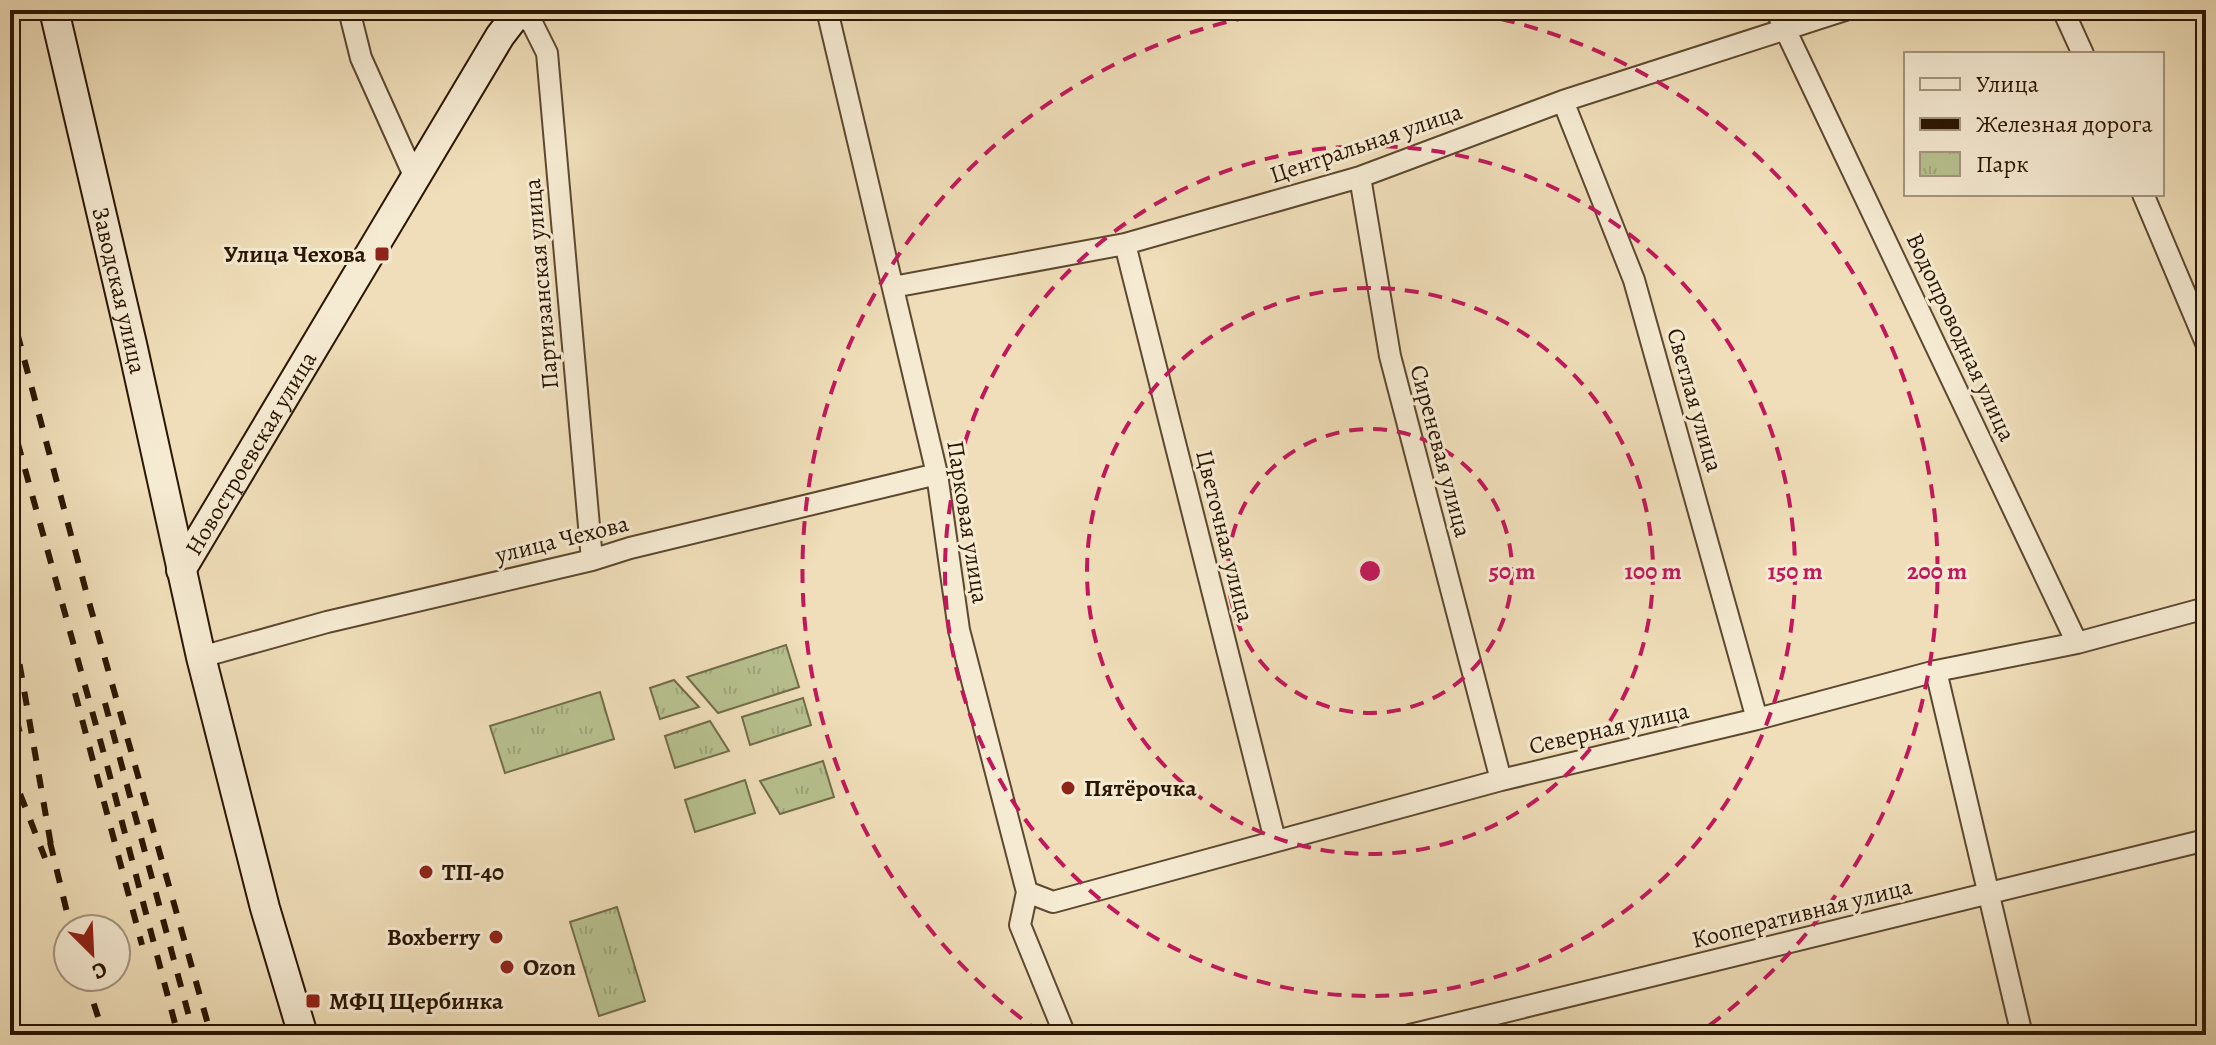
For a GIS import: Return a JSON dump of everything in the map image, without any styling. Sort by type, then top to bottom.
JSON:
[{"type":"street","name":"Заводская улица","points":[[54,10],[181,570]]},
{"type":"street","points":[[349,10],[361,58],[416,180]]},
{"type":"street","name":"Парковая улица","points":[[827,10],[937,474],[959,630],[1027,892],[1020,925],[1065,1035]]},
{"type":"street","name":"Центральная улица","points":[[893,287],[1125,244],[1360,177],[1780,19],[1845,10]]},
{"type":"street","points":[[2063,10],[2082,52]]},
{"type":"street","name":"Новостроевская улица","points":[[303,1035],[265,908],[181,570],[500,36],[520,11]]},
{"type":"street","name":"Партизанская улица","points":[[520,11],[533,25],[547,53],[592,560]]},
{"type":"street","name":"Водопроводная улица","points":[[1780,19],[2077,643]]},
{"type":"street","name":"Светлая улица","points":[[1563,101],[1634,280],[1757,719]]},
{"type":"street","name":"Сиреневая улица","points":[[1360,177],[1390,356],[1501,780]]},
{"type":"street","points":[[2144,196],[2206,343]]},
{"type":"street","name":"Цветочная улица","points":[[1125,244],[1275,840]]},
{"type":"street","name":"улица Чехова","points":[[201,657],[327,622],[937,474]]},
{"type":"street","name":"Северная улица","points":[[1027,892],[1053,902],[1501,780],[1757,719],[1936,671],[2077,643],[2206,608]]},
{"type":"street","points":[[1936,671],[2022,1035]]},
{"type":"street","name":"Кооперативная улица","points":[[1410,1035],[2206,840]]},
{"type":"green space","points":[[786,645],[799,687],[718,713],[687,677]]},
{"type":"green space","points":[[674,680],[699,707],[660,719],[650,688]]},
{"type":"green space","points":[[600,692],[614,739],[505,773],[490,726]]},
{"type":"green space","points":[[803,698],[811,725],[750,745],[742,717]]},
{"type":"green space","points":[[710,721],[729,751],[675,768],[665,736]]},
{"type":"green space","points":[[823,761],[834,797],[780,814],[760,781]]},
{"type":"green space","points":[[745,780],[755,813],[695,832],[685,800]]},
{"type":"green space","points":[[617,907],[645,1001],[599,1016],[570,922]]},
{"type":"railway","points":[[10,306],[87,595],[211,1035]]},
{"type":"railway","points":[[10,415],[178,1035]]},
{"type":"railway","points":[[10,609],[52,851]]},
{"type":"railway","points":[[10,691],[21,738]]},
{"type":"railway","points":[[75,693],[142,945]]},
{"type":"railway","points":[[105,703],[194,1035]]},
{"type":"railway","points":[[10,768],[45,858]]},
{"type":"railway","points":[[50,842],[67,913]]},
{"type":"railway","points":[[90,993],[104,1035]]},
{"type":"place","name":"Улица Чехова","points":[[382,254]]},
{"type":"place","name":"Пятёрочка","points":[[1068,788]]},
{"type":"place","name":"ТП-40","points":[[426,872]]},
{"type":"place","name":"Boxberry","points":[[496,937]]},
{"type":"place","name":"Ozon","points":[[507,967]]},
{"type":"place","name":"МФЦ Щербинка","points":[[313,1001]]}]
